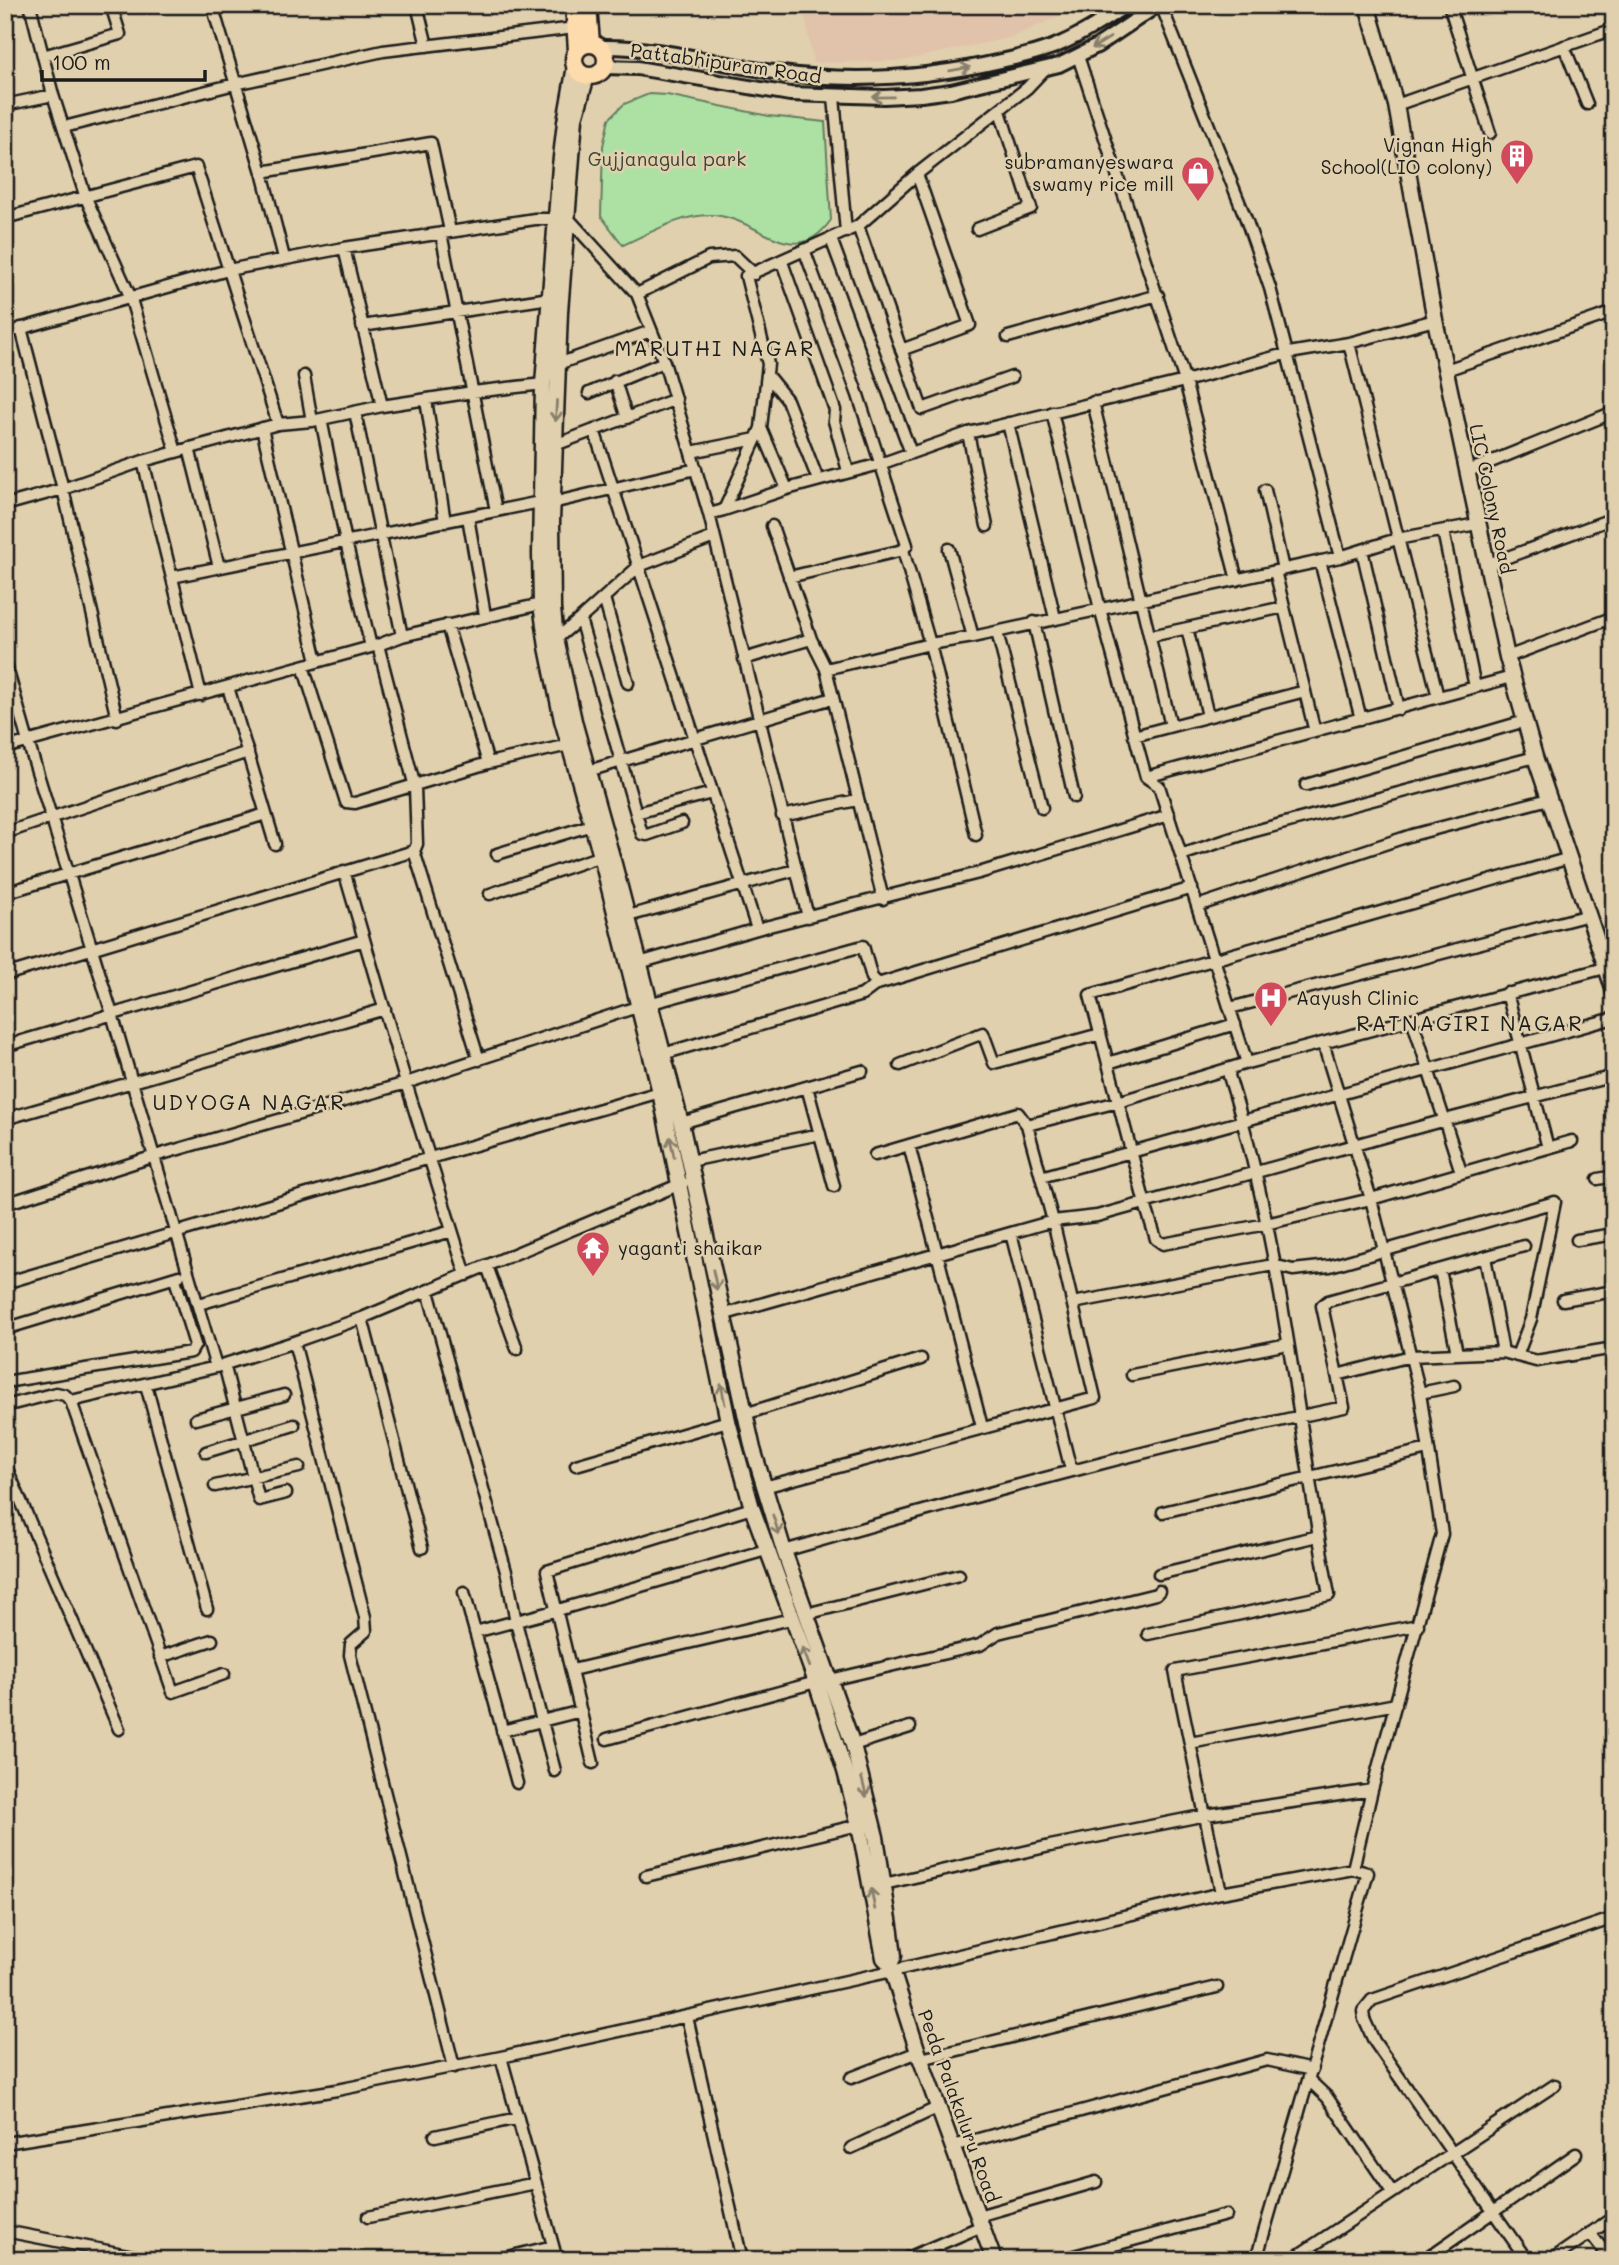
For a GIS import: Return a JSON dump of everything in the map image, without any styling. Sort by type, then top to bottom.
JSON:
[{"type":"main road","points":[[574,5],[575,28],[586,57]]},
{"type":"main road","points":[[588,5],[586,57],[550,298],[543,384],[546,503],[552,585],[551,640],[569,745],[644,1005],[663,1054],[681,1123],[690,1161],[687,1182]]},
{"type":"main road","name":"LIC Colony Road","points":[[1370,6],[1395,105],[1435,320],[1507,657],[1535,757],[1611,977]]},
{"type":"main road","points":[[586,57],[606,56],[605,67]]},
{"type":"main road","points":[[563,218],[555,445],[546,503],[541,604],[628,916],[639,963],[660,1092],[687,1182],[764,1487],[853,1745],[870,1810],[894,1956],[891,1968]]},
{"type":"main road","name":"Peda Palakaluru Road","points":[[687,1182],[728,1421],[752,1508],[816,1682],[845,1771],[859,1825],[884,1958],[891,1968],[994,2260]]},
{"type":"street","points":[[30,5],[53,95],[86,198],[130,296],[176,452]]},
{"type":"street","points":[[43,56],[120,34],[111,5]]},
{"type":"street","points":[[212,5],[262,172],[284,258]]},
{"type":"street","points":[[417,5],[426,46]]},
{"type":"street","name":"Pattabhipuram Road","points":[[586,57],[663,51],[793,74],[913,76],[959,70],[1044,50],[1079,34],[1126,5]]},
{"type":"street","points":[[1160,5],[1246,219],[1270,288],[1340,557]]},
{"type":"street","name":"Pattabhipuram Road","points":[[605,67],[637,68],[755,89],[834,97],[921,95],[951,91],[1045,69],[1078,57],[1160,5]]},
{"type":"street","points":[[1448,5],[1490,134]]},
{"type":"street","points":[[64,127],[235,84],[383,51],[575,28]]},
{"type":"street","points":[[1395,105],[1614,29]]},
{"type":"street","points":[[1564,46],[1587,104]]},
{"type":"street","points":[[1078,57],[1185,381],[1237,580]]},
{"type":"street","points":[[723,510],[761,428],[767,375],[768,364],[746,276],[858,226],[917,174],[1000,111],[1045,69]]},
{"type":"street","points":[[5,105],[53,95]]},
{"type":"street","points":[[834,97],[846,232]]},
{"type":"street","points":[[977,229],[1031,208],[1000,111]]},
{"type":"street","points":[[262,172],[431,143],[457,312],[496,511]]},
{"type":"street","points":[[5,218],[196,167],[278,424]]},
{"type":"street","points":[[901,350],[970,326],[917,174]]},
{"type":"street","points":[[5,333],[130,296],[284,258],[446,232],[563,218],[637,294],[664,362],[709,514],[808,917]]},
{"type":"street","points":[[858,226],[922,409],[1012,377]]},
{"type":"street","points":[[831,239],[911,453]]},
{"type":"street","points":[[344,248],[382,406]]},
{"type":"street","points":[[789,577],[903,550],[908,545],[858,395],[805,251]]},
{"type":"street","points":[[637,294],[709,258],[735,256],[754,274]]},
{"type":"street","points":[[782,262],[835,410],[834,421],[848,471]]},
{"type":"street","points":[[1007,337],[1158,295]]},
{"type":"street","points":[[362,326],[550,298]]},
{"type":"street","points":[[1446,370],[1614,312]]},
{"type":"street","points":[[709,514],[848,471],[880,464],[968,433],[1289,353],[1349,343],[1435,320]]},
{"type":"street","points":[[21,328],[63,489],[117,719]]},
{"type":"street","points":[[558,364],[651,331]]},
{"type":"street","points":[[1349,343],[1438,698]]},
{"type":"street","points":[[589,393],[664,362]]},
{"type":"street","points":[[767,375],[787,400],[818,480]]},
{"type":"street","points":[[304,376],[374,646],[415,787],[414,851],[480,1060]]},
{"type":"street","points":[[615,381],[627,418]]},
{"type":"street","points":[[5,505],[63,489],[142,461],[278,424],[317,420],[382,406],[473,392],[543,384]]},
{"type":"street","points":[[555,445],[676,399]]},
{"type":"street","points":[[426,400],[445,522]]},
{"type":"street","points":[[1093,402],[1171,726]]},
{"type":"street","points":[[355,412],[402,636]]},
{"type":"street","points":[[1052,412],[1100,609],[1146,777],[1159,786],[1247,1063]]},
{"type":"street","points":[[1466,472],[1614,412]]},
{"type":"street","points":[[1008,423],[1055,618]]},
{"type":"street","points":[[262,428],[317,661]]},
{"type":"street","points":[[761,428],[787,489]]},
{"type":"street","points":[[594,430],[757,929]]},
{"type":"street","points":[[968,433],[987,526]]},
{"type":"street","points":[[691,452],[756,439]]},
{"type":"street","points":[[189,448],[219,567]]},
{"type":"street","points":[[142,461],[201,695]]},
{"type":"street","points":[[172,577],[291,551],[546,503],[696,469]]},
{"type":"street","points":[[1265,490],[1284,607],[1315,732]]},
{"type":"street","points":[[468,517],[485,615]]},
{"type":"street","points":[[1486,565],[1614,518]]},
{"type":"street","points":[[826,669],[930,644],[997,632],[1340,557],[1397,539],[1477,524]]},
{"type":"street","points":[[772,526],[811,639],[826,669],[883,899]]},
{"type":"street","points":[[1443,531],[1475,687]]},
{"type":"street","points":[[551,640],[580,619],[639,566],[714,537]]},
{"type":"street","points":[[949,549],[973,637]]},
{"type":"street","points":[[903,550],[930,644],[976,835]]},
{"type":"street","points":[[1362,550],[1399,709]]},
{"type":"street","points":[[1320,561],[1361,719]]},
{"type":"street","points":[[604,598],[628,683]]},
{"type":"street","points":[[5,748],[117,719],[402,636],[541,604]]},
{"type":"street","points":[[1151,636],[1284,607]]},
{"type":"street","points":[[1507,657],[1614,617]]},
{"type":"street","points":[[580,619],[642,834],[647,835],[682,823]]},
{"type":"street","points":[[1034,622],[1074,797]]},
{"type":"street","points":[[447,625],[488,763]]},
{"type":"street","points":[[1187,628],[1208,716]]},
{"type":"street","points":[[997,632],[1042,808]]},
{"type":"street","points":[[744,659],[811,639]]},
{"type":"street","points":[[5,660],[188,1269],[236,1407],[259,1500],[286,1493]]},
{"type":"street","points":[[303,666],[346,802],[355,803],[488,763],[569,745]]},
{"type":"street","points":[[1146,777],[1512,677]]},
{"type":"street","points":[[228,687],[275,844]]},
{"type":"street","points":[[1134,736],[1305,691]]},
{"type":"street","points":[[588,771],[834,698]]},
{"type":"street","points":[[1306,785],[1525,721]]},
{"type":"street","points":[[5,833],[248,752]]},
{"type":"street","points":[[1181,855],[1251,832],[1535,757]]},
{"type":"street","points":[[636,813],[712,793]]},
{"type":"street","points":[[1197,905],[1412,835],[1549,799]]},
{"type":"street","points":[[782,816],[857,800]]},
{"type":"street","points":[[5,894],[266,814]]},
{"type":"street","points":[[639,963],[757,929],[979,873],[1169,815]]},
{"type":"street","points":[[497,855],[592,825]]},
{"type":"street","points":[[5,975],[414,851]]},
{"type":"street","points":[[490,894],[601,856]]},
{"type":"street","points":[[1570,858],[1090,995],[1145,1204],[1156,1239],[1163,1244],[1266,1224],[1371,1199],[1573,1140]]},
{"type":"street","points":[[628,916],[795,870]]},
{"type":"street","points":[[344,871],[466,1275]]},
{"type":"street","points":[[663,1054],[862,995],[878,983],[1192,888]]},
{"type":"street","points":[[1230,1009],[1589,915]]},
{"type":"street","points":[[5,1046],[364,940]]},
{"type":"street","points":[[5,1204],[155,1156],[480,1060],[644,1005],[863,946],[872,978],[878,983]]},
{"type":"street","points":[[1027,1125],[1507,993],[1611,977]]},
{"type":"street","points":[[1507,993],[1548,1147]]},
{"type":"street","points":[[5,1119],[384,1009]]},
{"type":"street","points":[[1041,1177],[1614,1018]]},
{"type":"street","points":[[1412,1019],[1461,1172]]},
{"type":"street","points":[[1108,1063],[1235,1024]]},
{"type":"street","points":[[900,1065],[984,1033],[993,1063],[1100,1034]]},
{"type":"street","points":[[1323,1043],[1371,1199],[1420,1393],[1442,1534],[1353,1869]]},
{"type":"street","points":[[1148,1634],[1329,1595],[1266,1224],[1256,1173],[1229,1076],[1230,1069]]},
{"type":"street","points":[[681,1123],[862,1071]]},
{"type":"street","points":[[722,1315],[1011,1233],[1145,1204],[1444,1120],[1614,1076]]},
{"type":"street","points":[[807,1087],[834,1186]]},
{"type":"street","points":[[5,1283],[660,1092]]},
{"type":"street","points":[[764,1487],[1095,1398],[1027,1125],[1018,1113],[874,1155]]},
{"type":"street","points":[[690,1161],[820,1134]]},
{"type":"street","points":[[909,1145],[982,1427]]},
{"type":"street","points":[[1598,1179],[1614,1175]]},
{"type":"street","points":[[71,1401],[220,1366],[362,1318],[687,1182]]},
{"type":"street","points":[[1073,1303],[1273,1265],[1293,1270],[1315,1269],[1555,1202],[1531,1319],[1517,1356]]},
{"type":"street","points":[[199,1304],[452,1231]]},
{"type":"street","points":[[1011,1233],[1071,1470]]},
{"type":"street","points":[[1577,1240],[1614,1234]]},
{"type":"street","points":[[784,1551],[1171,1444],[1344,1407],[1322,1306],[1328,1301],[1524,1246]]},
{"type":"street","points":[[1485,1257],[1503,1352]]},
{"type":"street","points":[[487,1266],[517,1349]]},
{"type":"street","points":[[5,1329],[175,1279],[188,1269]]},
{"type":"street","points":[[1440,1270],[1457,1353]]},
{"type":"street","points":[[5,1382],[191,1352],[195,1345],[175,1279]]},
{"type":"street","points":[[428,1291],[507,1575],[516,1622],[555,1771]]},
{"type":"street","points":[[1563,1300],[1614,1291]]},
{"type":"street","points":[[362,1318],[422,1548]]},
{"type":"street","points":[[294,1342],[365,1617],[366,1631],[351,1644],[349,1655],[454,2067]]},
{"type":"street","points":[[1132,1375],[1288,1344]]},
{"type":"street","points":[[1337,1375],[1411,1356],[1503,1352],[1536,1361],[1614,1348]]},
{"type":"street","points":[[745,1414],[921,1359]]},
{"type":"street","points":[[146,1384],[207,1609]]},
{"type":"street","points":[[1420,1393],[1454,1386]]},
{"type":"street","points":[[5,1406],[56,1393],[65,1395],[71,1401],[173,1692],[224,1674]]},
{"type":"street","points":[[196,1419],[284,1395]]},
{"type":"street","points":[[576,1465],[728,1421]]},
{"type":"street","points":[[206,1452],[294,1425]]},
{"type":"street","points":[[1163,1512],[1428,1449]]},
{"type":"street","points":[[5,1464],[119,1729]]},
{"type":"street","points":[[215,1486],[299,1467]]},
{"type":"street","points":[[593,1763],[547,1570],[752,1508]]},
{"type":"street","points":[[1159,1574],[1318,1536]]},
{"type":"street","points":[[475,1632],[558,1611],[766,1550]]},
{"type":"street","points":[[806,1614],[959,1575]]},
{"type":"street","points":[[831,1680],[980,1645],[998,1633],[1156,1594],[1159,1591]]},
{"type":"street","points":[[464,1592],[517,1783]]},
{"type":"street","points":[[572,1670],[791,1619]]},
{"type":"street","points":[[1222,1893],[1175,1671],[1418,1625]]},
{"type":"street","points":[[160,1657],[212,1640]]},
{"type":"street","points":[[607,1739],[816,1682]]},
{"type":"street","points":[[1190,1743],[1396,1703]]},
{"type":"street","points":[[502,1731],[581,1711]]},
{"type":"street","points":[[853,1745],[910,1727]]},
{"type":"street","points":[[884,1884],[1050,1846],[1206,1815],[1372,1790]]},
{"type":"street","points":[[646,1876],[859,1825]]},
{"type":"street","points":[[5,2143],[337,2090],[454,2067],[687,2017],[1222,1893],[1353,1869],[1368,1873],[1310,2081],[1256,2260]]},
{"type":"street","points":[[1527,2260],[1374,2041],[1363,2011],[1372,2000],[1614,1918]]},
{"type":"street","points":[[851,2078],[920,2055],[1217,1987]]},
{"type":"street","points":[[687,2017],[742,2260]]},
{"type":"street","points":[[501,2057],[557,2260]]},
{"type":"street","points":[[953,2146],[1267,2060],[1312,2070]]},
{"type":"street","points":[[1310,2081],[1327,2097],[1392,2193]]},
{"type":"street","points":[[1291,2260],[1555,2085]]},
{"type":"street","points":[[851,2148],[939,2107]]},
{"type":"street","points":[[435,2136],[517,2118]]},
{"type":"street","points":[[1424,2260],[1576,2154]]},
{"type":"street","points":[[903,2260],[980,2221],[1097,2182]]},
{"type":"street","points":[[368,2217],[536,2183]]},
{"type":"street","points":[[1059,2260],[1226,2215]]},
{"type":"street","points":[[1551,2260],[1614,2217]]},
{"type":"street","points":[[5,2231],[154,2260]]},
{"type":"street","points":[[1590,2233],[1611,2260]]},
{"type":"street","points":[[496,2260],[553,2246]]},
{"type":"shaded area","points":[[803,5],[1084,5],[1013,37],[902,61],[813,63]]},
{"type":"green space","name":"Gujjanagula park","points":[[649,94],[667,95],[769,116],[825,122],[831,220],[817,235],[803,242],[788,242],[727,217],[699,216],[665,226],[623,245],[601,216],[603,146],[609,119],[624,104]]},
{"type":"place","name":"Vignan High School(LIO colony)","points":[[1517,186]]},
{"type":"place","name":"subramanyeswara swamy rice mill","points":[[1198,203]]},
{"type":"place","name":"Aayush Clinic","points":[[1271,1028]]},
{"type":"place","name":"yaganti shaikar","points":[[593,1278]]},
{"type":"district","name":"MARUTHI NAGAR","points":[[715,349]]},
{"type":"district","name":"RATNAGIRI NAGAR","points":[[1470,1024]]},
{"type":"district","name":"UDYOGA NAGAR","points":[[249,1103]]}]
